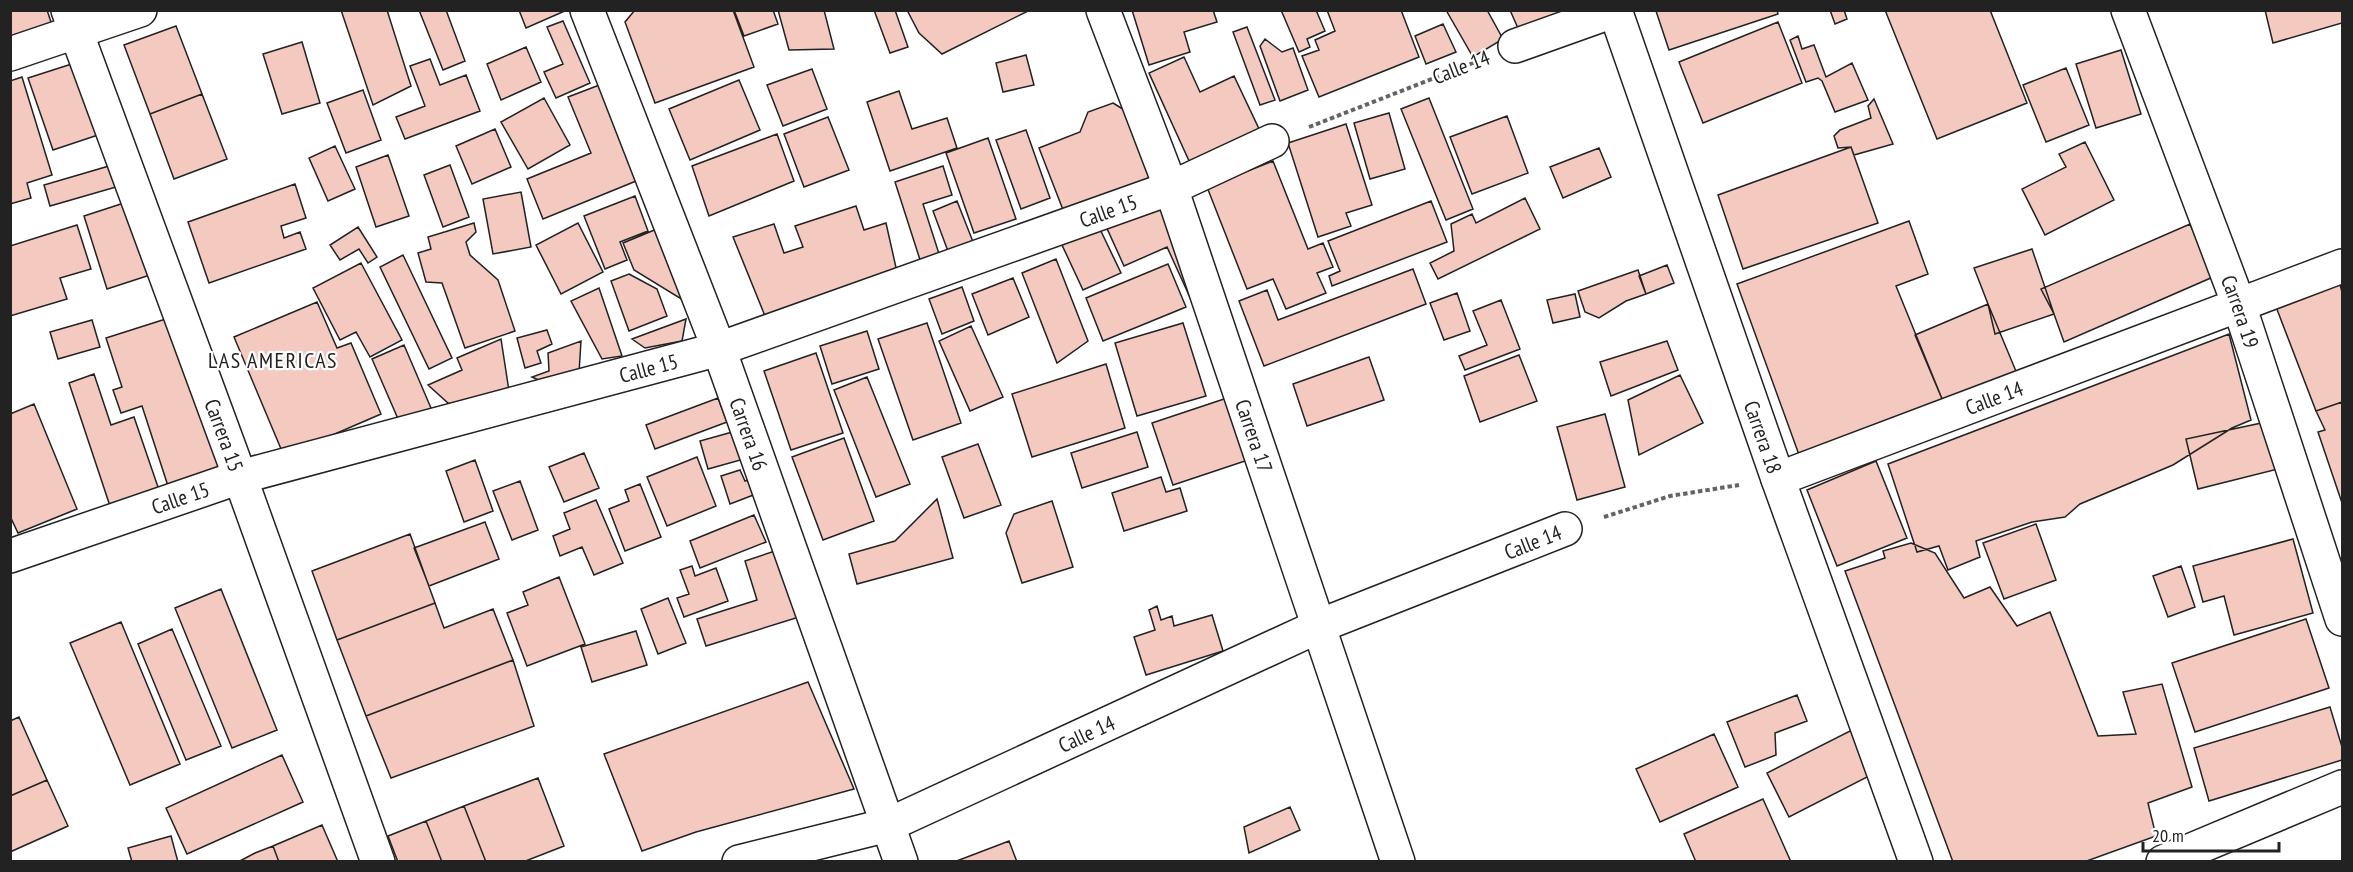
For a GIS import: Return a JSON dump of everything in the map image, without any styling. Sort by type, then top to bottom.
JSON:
[{"type":"street","points":[[10,54],[71,21],[140,10]]},
{"type":"street","name":"Carrera 16","points":[[587,10],[719,349],[901,861]]},
{"type":"street","name":"Carrera 17","points":[[1103,10],[1171,188],[1398,861]]},
{"type":"street","name":"Carrera 19","points":[[2128,10],[2239,305],[2343,619]]},
{"type":"street","points":[[1515,46],[1615,11]]},
{"type":"street","name":"Carrera 18","points":[[1615,11],[1778,479],[1916,861]]},
{"type":"street","name":"Carrera 15","points":[[71,21],[240,477],[378,861]]},
{"type":"street","name":"Calle 15","points":[[10,556],[240,477],[719,349],[1171,188],[1272,141]]},
{"type":"street","name":"Calle 14","points":[[1778,479],[2343,266]]},
{"type":"street","name":"Calle 14","points":[[738,861],[888,825],[1319,626],[1565,529]]},
{"type":"street","points":[[2163,861],[2343,787]]},
{"type":"path","name":"Calle 14","points":[[1272,141],[1515,46]]},
{"type":"path","name":"Calle 14","points":[[1565,529],[1670,496],[1778,479]]},
{"type":"building","points":[[10,10],[47,10],[55,34],[10,50]]},
{"type":"building","points":[[341,10],[387,10],[411,86],[373,105]]},
{"type":"building","points":[[419,10],[446,10],[465,61],[443,70]]},
{"type":"building","points":[[519,10],[567,10],[526,28]]},
{"type":"building","points":[[635,10],[733,10],[754,67],[655,103],[625,22]]},
{"type":"building","points":[[734,10],[773,10],[778,24],[744,36]]},
{"type":"building","points":[[778,10],[824,10],[834,49],[789,50]]},
{"type":"building","points":[[874,10],[895,10],[908,47],[890,53]]},
{"type":"building","points":[[907,10],[1030,10],[942,54],[919,33]]},
{"type":"building","points":[[1132,10],[1213,10],[1217,22],[1184,32],[1190,52],[1149,65]]},
{"type":"building","points":[[1281,10],[1316,10],[1325,31],[1307,39],[1310,47],[1299,52]]},
{"type":"building","points":[[1327,10],[1401,10],[1419,57],[1319,97],[1302,56],[1319,50],[1315,40],[1335,31]]},
{"type":"building","points":[[1446,10],[1487,10],[1503,39],[1473,57]]},
{"type":"building","points":[[1510,10],[1595,10],[1524,42]]},
{"type":"building","points":[[1777,10],[1778,14],[1669,50],[1656,11]]},
{"type":"building","points":[[1830,10],[1844,10],[1847,19],[1835,24]]},
{"type":"building","points":[[1885,10],[1990,10],[2027,103],[1937,139]]},
{"type":"building","points":[[2265,10],[2342,10],[2342,23],[2273,43]]},
{"type":"building","points":[[563,21],[590,83],[556,98],[544,72],[563,64],[547,27]]},
{"type":"building","points":[[1778,22],[1802,83],[1703,123],[1679,62]]},
{"type":"building","points":[[1443,24],[1456,52],[1426,64],[1415,36]]},
{"type":"building","points":[[176,26],[202,94],[150,114],[124,45]]},
{"type":"building","points":[[1247,27],[1275,100],[1260,105],[1233,32]]},
{"type":"building","points":[[1798,36],[1802,49],[1814,45],[1826,77],[1852,63],[1868,100],[1835,112],[1822,81],[1818,78],[1806,82],[1790,40]]},
{"type":"building","points":[[1265,39],[1282,52],[1293,48],[1308,90],[1280,101],[1260,46]]},
{"type":"building","points":[[302,42],[320,103],[282,114],[263,54]]},
{"type":"building","points":[[526,47],[541,82],[501,100],[487,64]]},
{"type":"building","points":[[2121,50],[2141,114],[2096,128],[2076,64]]},
{"type":"building","points":[[1026,55],[1034,85],[1003,92],[996,63]]},
{"type":"building","points":[[1184,57],[1200,92],[1234,76],[1260,131],[1190,163],[1149,73]]},
{"type":"building","points":[[430,59],[440,85],[466,75],[480,111],[405,139],[396,117],[425,106],[410,66]]},
{"type":"building","points":[[81,61],[104,133],[53,150],[28,78]]},
{"type":"building","points":[[2066,68],[2089,125],[2046,142],[2023,85]]},
{"type":"building","points":[[812,69],[827,109],[783,126],[767,85]]},
{"type":"building","points":[[22,77],[52,175],[27,183],[31,198],[10,204],[10,81]]},
{"type":"building","points":[[739,80],[760,130],[690,160],[669,109]]},
{"type":"building","points":[[602,84],[641,179],[543,219],[527,179],[591,153],[568,97]]},
{"type":"building","points":[[363,90],[381,140],[346,153],[327,103]]},
{"type":"building","points":[[899,91],[912,129],[947,118],[957,148],[890,171],[867,102]]},
{"type":"building","points":[[202,94],[227,159],[174,179],[150,114]]},
{"type":"building","points":[[544,98],[570,145],[528,169],[501,122]]},
{"type":"building","points":[[1429,98],[1473,209],[1446,220],[1401,109]]},
{"type":"building","points":[[1874,99],[1893,144],[1854,155],[1851,147],[1838,148],[1834,136],[1840,130],[1871,118],[1868,106]]},
{"type":"building","points":[[1113,103],[1131,114],[1159,185],[1067,220],[1039,148],[1080,132],[1088,112]]},
{"type":"building","points":[[1389,113],[1405,169],[1370,179],[1354,123]]},
{"type":"building","points":[[1507,116],[1528,173],[1472,194],[1450,137]]},
{"type":"building","points":[[828,117],[849,170],[804,187],[784,134]]},
{"type":"building","points":[[1346,124],[1372,205],[1346,213],[1351,226],[1318,237],[1288,143]]},
{"type":"building","points":[[495,129],[511,167],[472,184],[456,146]]},
{"type":"building","points":[[1026,130],[1050,198],[1021,209],[996,140]]},
{"type":"building","points":[[777,134],[794,181],[709,216],[692,166]]},
{"type":"building","points":[[988,138],[1016,219],[974,233],[946,153]]},
{"type":"building","points":[[2085,142],[2114,200],[2045,235],[2022,189],[2066,167],[2059,154]]},
{"type":"building","points":[[335,146],[355,189],[328,201],[309,158]]},
{"type":"building","points":[[1851,147],[1878,223],[1743,269],[1718,195]]},
{"type":"building","points":[[1599,148],[1611,177],[1563,198],[1550,167]]},
{"type":"building","points":[[388,155],[409,216],[376,227],[356,167]]},
{"type":"building","points":[[1273,161],[1308,249],[1323,243],[1333,267],[1317,273],[1326,293],[1286,309],[1273,279],[1247,289],[1207,187]]},
{"type":"building","points":[[450,165],[469,217],[443,227],[424,175]]},
{"type":"building","points":[[109,166],[116,187],[50,206],[44,185]]},
{"type":"building","points":[[943,166],[952,195],[923,204],[941,260],[922,266],[895,182]]},
{"type":"building","points":[[295,184],[306,218],[281,226],[284,238],[300,232],[306,249],[209,283],[188,222]]},
{"type":"building","points":[[521,192],[531,247],[493,254],[483,199]]},
{"type":"building","points":[[635,196],[648,231],[620,242],[627,260],[605,269],[584,216]]},
{"type":"building","points":[[1525,198],[1540,229],[1438,279],[1430,263],[1454,251],[1451,224],[1472,214],[1476,223]]},
{"type":"building","points":[[1159,199],[1193,304],[1167,247],[1124,266],[1105,224]]},
{"type":"building","points":[[957,201],[977,252],[952,262],[933,211]]},
{"type":"building","points":[[1431,201],[1447,242],[1332,286],[1329,276],[1340,271],[1328,241]]},
{"type":"building","points":[[127,202],[150,275],[107,289],[84,216]]},
{"type":"building","points":[[856,206],[864,230],[886,223],[897,272],[767,321],[733,237],[774,224],[784,253],[803,247],[795,226]]},
{"type":"building","points":[[1909,221],[1928,274],[1896,286],[1945,406],[1802,463],[1737,284]]},
{"type":"building","points":[[474,223],[476,232],[466,242],[470,255],[498,280],[515,331],[465,348],[442,283],[426,282],[418,253],[431,249],[428,237]]},
{"type":"building","points":[[578,223],[603,272],[561,294],[536,245]]},
{"type":"building","points":[[2190,224],[2213,277],[2064,342],[2054,314],[2041,289]]},
{"type":"building","points":[[77,225],[91,269],[60,278],[67,299],[10,316],[10,246]]},
{"type":"building","points":[[664,226],[696,308],[634,270],[623,243]]},
{"type":"building","points":[[358,227],[377,257],[368,263],[359,249],[340,260],[330,245]]},
{"type":"building","points":[[1099,227],[1121,273],[1083,290],[1062,245]]},
{"type":"building","points":[[2032,249],[2054,314],[1995,334],[1988,304],[1974,268]]},
{"type":"building","points":[[403,255],[452,358],[429,369],[380,267]]},
{"type":"building","points":[[1056,259],[1088,341],[1057,363],[1022,273]]},
{"type":"building","points":[[361,263],[402,340],[370,357],[356,332],[340,340],[313,288]]},
{"type":"building","points":[[1168,264],[1186,307],[1103,341],[1086,298]]},
{"type":"building","points":[[1667,265],[1674,283],[1646,294],[1639,276]]},
{"type":"building","points":[[1413,269],[1426,304],[1264,366],[1239,301],[1267,290],[1278,320]]},
{"type":"building","points":[[1638,270],[1646,294],[1626,301],[1599,318],[1585,312],[1578,291]]},
{"type":"building","points":[[2337,273],[2342,292],[2342,402],[2316,411],[2273,299]]},
{"type":"building","points":[[629,274],[657,289],[667,316],[629,331],[611,281]]},
{"type":"building","points":[[1013,278],[1029,317],[988,335],[972,294]]},
{"type":"building","points":[[962,287],[974,321],[942,334],[929,299]]},
{"type":"building","points":[[599,288],[622,356],[602,359],[571,301]]},
{"type":"building","points":[[1457,293],[1470,331],[1444,340],[1430,303]]},
{"type":"building","points":[[1575,294],[1580,317],[1553,323],[1547,300]]},
{"type":"building","points":[[1501,300],[1520,349],[1465,370],[1459,356],[1487,345],[1473,311]]},
{"type":"building","points":[[317,302],[337,348],[351,343],[381,414],[284,456],[234,337]]},
{"type":"building","points":[[1988,304],[2018,376],[1945,406],[1915,335]]},
{"type":"building","points":[[172,317],[221,469],[168,486],[142,406],[121,413],[113,390],[122,387],[106,338]]},
{"type":"building","points":[[686,319],[682,341],[645,348],[632,339]]},
{"type":"building","points":[[92,320],[100,347],[58,359],[50,332]]},
{"type":"building","points":[[927,323],[961,423],[913,440],[878,339]]},
{"type":"building","points":[[1183,323],[1206,396],[1137,416],[1115,343]]},
{"type":"building","points":[[971,326],[1003,397],[970,411],[939,341]]},
{"type":"building","points":[[547,330],[552,344],[537,351],[541,363],[525,368],[517,338]]},
{"type":"building","points":[[867,331],[879,369],[832,384],[820,346]]},
{"type":"building","points":[[2229,334],[2251,420],[2232,428],[2173,465],[2080,504],[2065,517],[2032,522],[1976,541],[1980,557],[1948,570],[1939,546],[1917,552],[1888,464]]},
{"type":"building","points":[[501,339],[509,391],[465,407],[448,403],[428,385],[462,370],[457,358]]},
{"type":"building","points":[[581,341],[579,373],[545,383],[532,377],[549,371],[548,353]]},
{"type":"building","points":[[1667,341],[1678,370],[1611,396],[1600,362]]},
{"type":"building","points":[[404,345],[434,415],[402,428],[372,359]]},
{"type":"building","points":[[816,353],[843,433],[791,450],[764,371]]},
{"type":"building","points":[[1519,355],[1537,401],[1480,422],[1464,376]]},
{"type":"building","points":[[1369,357],[1384,400],[1307,426],[1293,384]]},
{"type":"building","points":[[1106,364],[1125,428],[1032,457],[1012,394]]},
{"type":"building","points":[[94,374],[111,425],[134,417],[159,490],[110,506],[69,383]]},
{"type":"building","points":[[1680,375],[1703,423],[1639,455],[1628,400]]},
{"type":"building","points":[[867,377],[910,484],[876,497],[834,390]]},
{"type":"building","points":[[1230,397],[1251,459],[1173,485],[1152,423]]},
{"type":"building","points":[[718,398],[727,422],[655,449],[646,425]]},
{"type":"building","points":[[2342,402],[2342,503],[2318,432],[2325,430],[2316,411]]},
{"type":"building","points":[[34,404],[77,509],[18,533],[10,516],[10,414]]},
{"type":"building","points":[[1605,414],[1625,487],[1577,500],[1557,427]]},
{"type":"building","points":[[2271,421],[2278,469],[2198,489],[2186,439]]},
{"type":"building","points":[[736,431],[744,459],[708,469],[700,441]]},
{"type":"building","points":[[1137,432],[1148,467],[1082,488],[1071,453]]},
{"type":"building","points":[[844,438],[874,521],[823,540],[792,457]]},
{"type":"building","points":[[978,444],[1001,505],[964,518],[942,457]]},
{"type":"building","points":[[584,453],[599,488],[564,502],[549,467]]},
{"type":"building","points":[[697,457],[716,506],[667,526],[647,477]]},
{"type":"building","points":[[475,460],[493,511],[464,522],[446,471]]},
{"type":"building","points":[[1876,461],[1907,538],[1837,566],[1807,490]]},
{"type":"building","points":[[740,470],[745,481],[751,479],[756,494],[730,504],[721,476]]},
{"type":"building","points":[[1161,477],[1166,492],[1180,488],[1187,511],[1124,531],[1112,493]]},
{"type":"building","points":[[520,481],[538,530],[512,540],[493,491]]},
{"type":"building","points":[[640,484],[661,537],[625,551],[609,509],[629,501],[625,490]]},
{"type":"building","points":[[937,499],[953,558],[857,584],[849,554],[895,541]]},
{"type":"building","points":[[596,500],[623,563],[594,575],[582,547],[560,556],[553,536],[570,529],[564,513]]},
{"type":"building","points":[[1052,501],[1073,567],[1022,583],[1006,533],[1014,514]]},
{"type":"building","points":[[754,515],[766,542],[700,568],[690,541]]},
{"type":"building","points":[[485,522],[499,559],[429,586],[414,548]]},
{"type":"building","points":[[2036,524],[2056,580],[2004,599],[1983,543]]},
{"type":"building","points":[[410,534],[435,603],[337,640],[312,571]]},
{"type":"building","points":[[2293,539],[2313,613],[2234,635],[2224,596],[2203,602],[2193,566]]},
{"type":"building","points":[[1911,543],[1935,553],[1964,598],[1990,587],[2017,626],[2050,612],[2098,736],[2136,734],[2123,692],[2162,684],[2192,787],[2148,803],[2156,836],[2084,862],[1953,862],[1845,571],[1885,558],[1883,551]]},
{"type":"building","points":[[778,550],[799,617],[706,646],[697,619],[757,600],[745,561]]},
{"type":"building","points":[[692,566],[695,576],[716,568],[728,601],[684,617],[677,598],[689,594],[680,570]]},
{"type":"building","points":[[2181,566],[2195,607],[2168,617],[2153,576]]},
{"type":"building","points":[[559,577],[585,644],[527,666],[507,613],[528,605],[523,592]]},
{"type":"building","points":[[221,589],[277,730],[232,748],[175,608]]},
{"type":"building","points":[[668,598],[686,643],[658,654],[641,609]]},
{"type":"building","points":[[435,603],[444,628],[493,609],[513,660],[366,716],[337,640]]},
{"type":"building","points":[[1157,606],[1161,620],[1172,616],[1174,626],[1212,615],[1223,651],[1146,675],[1134,637],[1155,630],[1149,610]]},
{"type":"building","points":[[2306,619],[2329,688],[2195,732],[2172,663]]},
{"type":"building","points":[[121,622],[180,764],[130,785],[70,643]]},
{"type":"building","points":[[172,629],[221,746],[186,760],[138,644]]},
{"type":"building","points":[[636,631],[647,665],[592,682],[581,647]]},
{"type":"building","points":[[513,660],[534,726],[391,778],[366,716]]},
{"type":"building","points":[[808,682],[854,789],[696,832],[642,851],[604,754]]},
{"type":"building","points":[[1797,695],[1807,721],[1775,733],[1776,755],[1745,767],[1727,722]]},
{"type":"building","points":[[2330,707],[2342,747],[2342,760],[2209,801],[2194,748]]},
{"type":"building","points":[[19,717],[47,780],[10,796],[10,721]]},
{"type":"building","points":[[1854,729],[1875,773],[1789,817],[1767,773]]},
{"type":"building","points":[[1714,734],[1738,787],[1660,822],[1636,769]]},
{"type":"building","points":[[282,755],[303,802],[187,854],[166,808]]},
{"type":"building","points":[[538,778],[564,846],[523,862],[486,862],[464,806]]},
{"type":"building","points":[[47,780],[68,826],[10,852],[10,796]]},
{"type":"building","points":[[1763,799],[1791,862],[1696,862],[1684,834]]},
{"type":"building","points":[[464,806],[486,862],[442,862],[426,821]]},
{"type":"building","points":[[1290,807],[1300,830],[1249,853],[1244,827]]},
{"type":"building","points":[[426,821],[442,862],[398,862],[388,836]]},
{"type":"building","points":[[322,825],[338,862],[279,862],[273,846]]},
{"type":"building","points":[[171,836],[178,862],[132,862],[128,848]]},
{"type":"building","points":[[1009,841],[1017,862],[954,862]]},
{"type":"building","points":[[273,846],[279,862],[238,862],[255,853]]},
{"type":"district","name":"LAS AMERICAS","points":[[273,360]]}]
